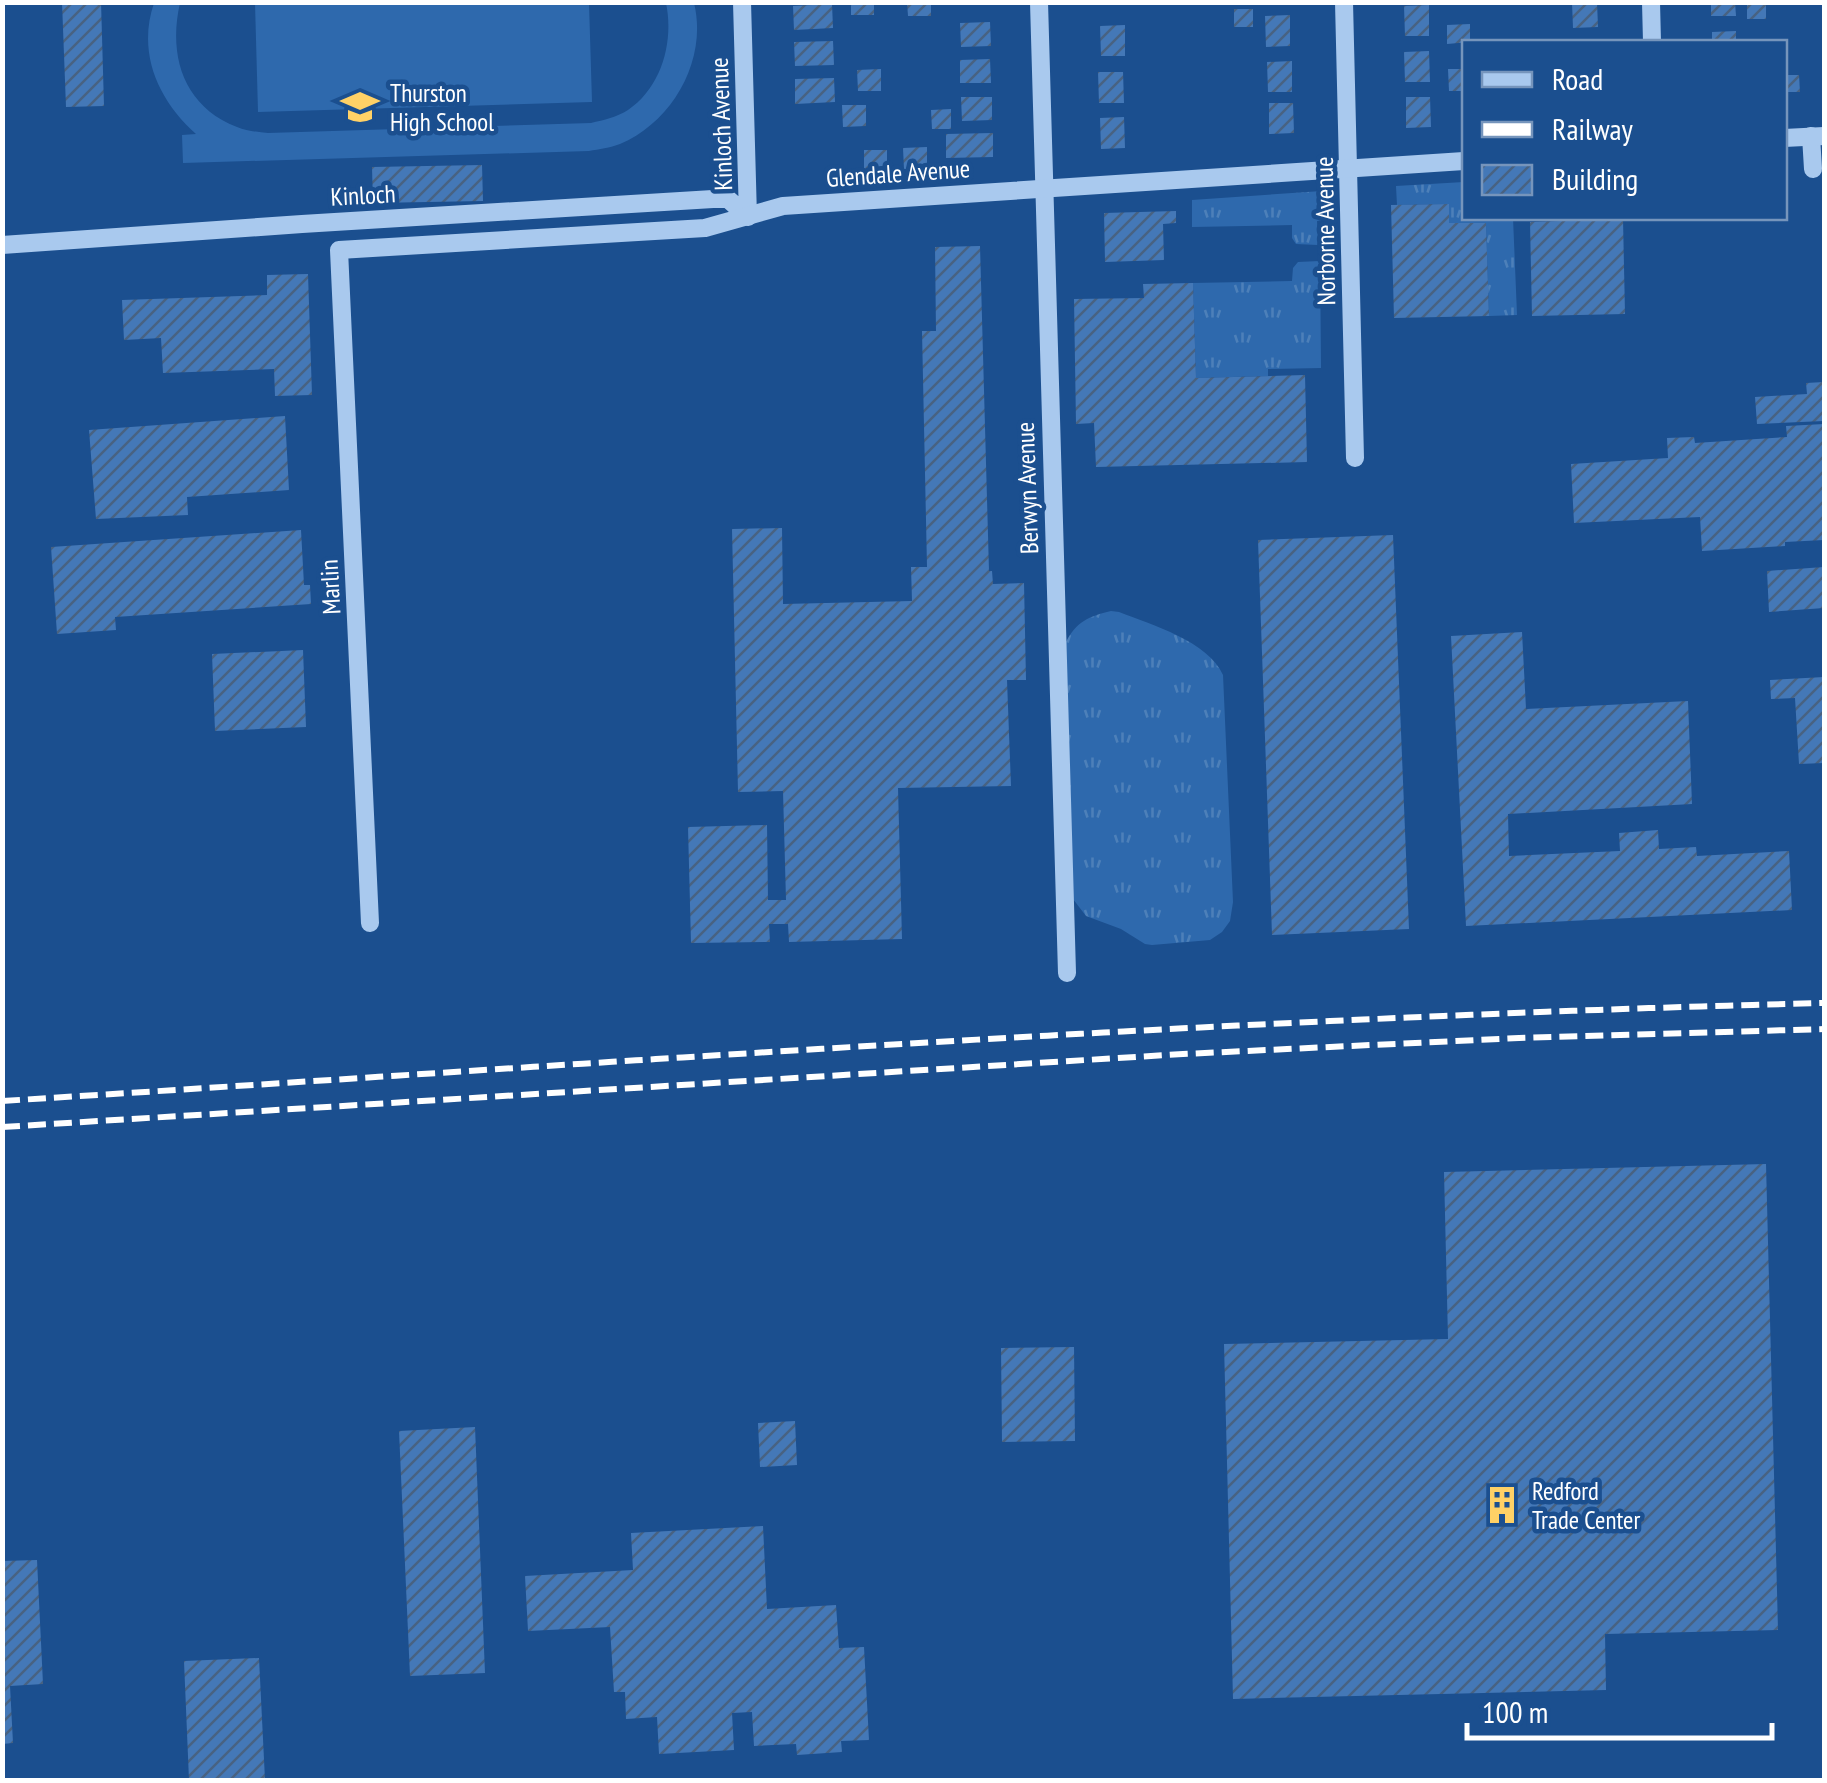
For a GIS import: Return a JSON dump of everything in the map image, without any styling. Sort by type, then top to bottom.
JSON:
[{"type":"street","name":"Kinloch Avenue","points":[[742,2],[748,217]]},
{"type":"street","name":"Berwyn Avenue","points":[[1039,2],[1067,973]]},
{"type":"street","name":"Norborne Avenue","points":[[1344,2],[1355,458]]},
{"type":"street","points":[[1651,2],[1652,40]]},
{"type":"street","points":[[1787,138],[1818,136],[1812,168]]},
{"type":"street","name":"Glendale Avenue","points":[[338,250],[705,228],[783,206],[1462,161]]},
{"type":"street","name":"Kinloch Avenue","points":[[728,199],[748,217]]},
{"type":"street","name":"Kinloch","points":[[2,245],[728,199]]},
{"type":"street","name":"Marlin","points":[[338,250],[370,923]]},
{"type":"green space","points":[[154,3],[180,3],[176,41],[179,60],[192,92],[204,106],[237,127],[268,133],[591,123],[628,110],[649,89],[666,47],[666,3],[694,3],[696,46],[682,86],[656,121],[639,134],[608,147],[589,151],[183,163],[182,135],[196,134],[171,106],[154,74],[148,40]]},
{"type":"green space","points":[[255,3],[589,3],[592,102],[258,112]]},
{"type":"green space","points":[[1462,182],[1462,220],[1513,220],[1517,315],[1489,316],[1486,223],[1449,223],[1448,204],[1397,205],[1396,186]]},
{"type":"green space","points":[[1322,191],[1323,220],[1317,221],[1318,245],[1296,244],[1292,225],[1192,227],[1192,200]]},
{"type":"green space","points":[[1320,261],[1321,368],[1268,369],[1268,376],[1196,378],[1193,283],[1292,281],[1298,262]]},
{"type":"green space","points":[[1111,611],[1192,644],[1216,663],[1223,675],[1233,902],[1230,921],[1210,940],[1145,944],[1121,929],[1086,916],[1073,899],[1066,642],[1084,621]]},
{"type":"building","points":[[62,2],[101,2],[104,106],[66,107]]},
{"type":"building","points":[[851,2],[874,2],[874,15],[851,15]]},
{"type":"building","points":[[907,2],[931,2],[931,16],[908,16]]},
{"type":"building","points":[[1572,2],[1597,2],[1598,27],[1573,28]]},
{"type":"building","points":[[1711,2],[1735,2],[1736,16],[1711,16]]},
{"type":"building","points":[[1747,2],[1766,2],[1766,19],[1747,19]]},
{"type":"building","points":[[832,4],[833,28],[794,30],[793,6]]},
{"type":"building","points":[[1429,5],[1429,36],[1405,36],[1404,6]]},
{"type":"building","points":[[1234,9],[1253,9],[1253,27],[1234,27]]},
{"type":"building","points":[[1290,15],[1290,46],[1266,47],[1265,16]]},
{"type":"building","points":[[990,22],[991,46],[961,47],[960,23]]},
{"type":"building","points":[[1470,24],[1470,40],[1447,44],[1447,25]]},
{"type":"building","points":[[1125,25],[1125,56],[1101,56],[1100,26]]},
{"type":"building","points":[[1736,31],[1736,40],[1712,40],[1712,32]]},
{"type":"building","points":[[833,41],[834,65],[795,66],[794,42]]},
{"type":"building","points":[[1429,51],[1430,82],[1405,82],[1404,52]]},
{"type":"building","points":[[990,59],[991,83],[960,83],[960,60]]},
{"type":"building","points":[[1292,61],[1292,92],[1268,92],[1267,62]]},
{"type":"building","points":[[881,69],[881,91],[858,91],[857,70]]},
{"type":"building","points":[[1448,69],[1462,69],[1462,91],[1449,91]]},
{"type":"building","points":[[1098,72],[1123,72],[1124,103],[1099,103]]},
{"type":"building","points":[[1787,75],[1799,75],[1800,92],[1787,92]]},
{"type":"building","points":[[834,78],[835,102],[795,104],[795,79]]},
{"type":"building","points":[[961,97],[992,97],[992,120],[962,121]]},
{"type":"building","points":[[1406,97],[1430,97],[1431,127],[1406,128]]},
{"type":"building","points":[[1269,103],[1293,103],[1294,133],[1269,134]]},
{"type":"building","points":[[842,105],[866,105],[866,126],[843,127]]},
{"type":"building","points":[[951,109],[951,129],[932,129],[931,110]]},
{"type":"building","points":[[1124,117],[1125,148],[1101,149],[1100,118]]},
{"type":"building","points":[[993,133],[993,157],[946,158],[946,134]]},
{"type":"building","points":[[927,147],[927,169],[904,169],[903,148]]},
{"type":"building","points":[[864,150],[887,150],[887,171],[864,172]]},
{"type":"building","points":[[482,165],[483,201],[373,203],[372,167]]},
{"type":"building","points":[[1449,204],[1449,223],[1486,223],[1489,316],[1394,318],[1391,205]]},
{"type":"building","points":[[1176,211],[1176,223],[1163,224],[1164,260],[1105,262],[1104,213]]},
{"type":"building","points":[[1623,220],[1625,314],[1532,316],[1530,222]]},
{"type":"building","points":[[980,246],[989,571],[993,584],[1024,583],[1026,680],[1007,680],[1011,786],[898,788],[902,939],[789,942],[788,924],[769,924],[770,942],[691,943],[688,827],[767,825],[768,900],[786,900],[783,791],[738,792],[732,529],[782,528],[783,604],[912,601],[911,567],[927,567],[922,331],[936,331],[935,247]]},
{"type":"building","points":[[308,274],[312,395],[275,396],[274,369],[163,373],[161,338],[124,340],[122,300],[267,295],[267,275]]},
{"type":"building","points":[[1193,283],[1196,378],[1305,375],[1307,462],[1096,467],[1094,423],[1076,424],[1074,299],[1144,298],[1143,284]]},
{"type":"building","points":[[1824,382],[1824,421],[1757,424],[1755,397],[1807,394],[1806,383]]},
{"type":"building","points":[[285,416],[289,490],[187,497],[188,515],[96,519],[89,430]]},
{"type":"building","points":[[1824,424],[1824,540],[1702,551],[1700,517],[1574,523],[1571,464],[1668,458],[1667,438],[1694,437],[1695,443],[1787,437],[1786,426]]},
{"type":"building","points":[[301,530],[304,585],[310,585],[311,604],[115,617],[116,630],[57,634],[51,547]]},
{"type":"building","points":[[1393,535],[1409,929],[1272,935],[1258,540]]},
{"type":"building","points":[[1824,567],[1824,608],[1769,612],[1767,571]]},
{"type":"building","points":[[1522,632],[1526,709],[1688,701],[1692,804],[1508,814],[1509,856],[1620,851],[1619,833],[1658,830],[1659,849],[1696,847],[1697,856],[1789,851],[1792,910],[1466,926],[1451,636]]},
{"type":"building","points":[[303,650],[306,727],[215,731],[212,654]]},
{"type":"building","points":[[1824,677],[1824,763],[1799,764],[1795,698],[1771,699],[1770,680]]},
{"type":"building","name":"Redford Trade Center","points":[[1766,1164],[1778,1630],[1605,1634],[1606,1690],[1233,1699],[1224,1344],[1448,1339],[1444,1172]]},
{"type":"building","points":[[1074,1347],[1075,1441],[1002,1442],[1001,1348]]},
{"type":"building","points":[[795,1421],[797,1465],[760,1467],[758,1423]]},
{"type":"building","points":[[475,1427],[485,1673],[410,1676],[399,1431]]},
{"type":"building","points":[[763,1526],[767,1609],[836,1605],[839,1648],[864,1647],[869,1740],[841,1741],[842,1752],[797,1755],[796,1744],[754,1746],[752,1712],[732,1713],[734,1750],[659,1754],[657,1717],[626,1719],[625,1692],[614,1692],[610,1627],[528,1631],[525,1576],[633,1570],[631,1533]]},
{"type":"building","points":[[37,1560],[43,1684],[10,1686],[13,1743],[2,1744],[2,1561]]},
{"type":"building","points":[[259,1658],[265,1780],[189,1780],[184,1661]]},
{"type":"railway","points":[[2,1101],[1140,1031],[1824,1003]]},
{"type":"railway","points":[[2,1127],[1183,1054],[1824,1029]]},
{"type":"place","name":"Thurston High School","points":[[360,107]]},
{"type":"place","name":"Redford Trade Center","points":[[1502,1505]]}]
